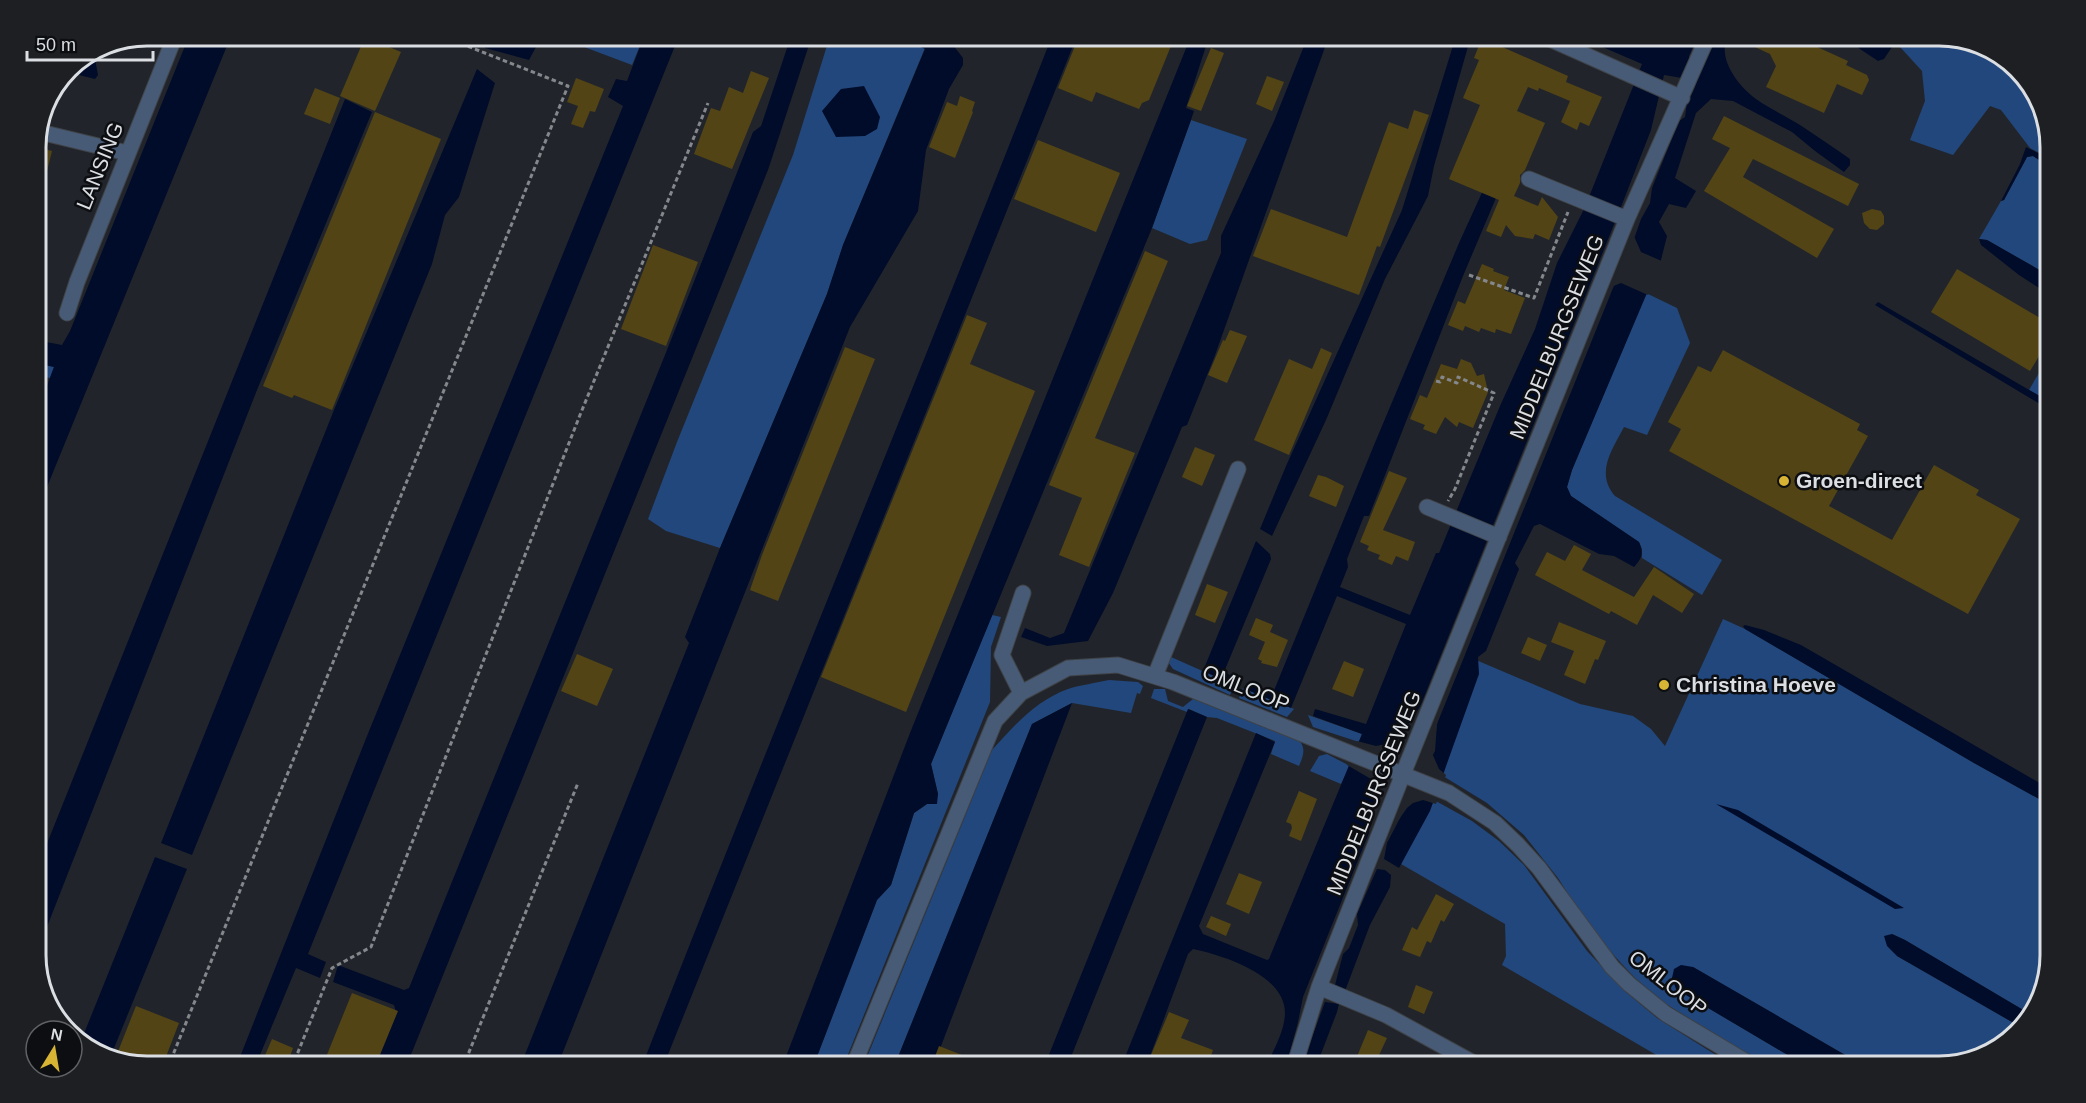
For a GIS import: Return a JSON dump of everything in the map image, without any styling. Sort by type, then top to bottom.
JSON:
[{"type":"street","name":"LANSING","points":[[68,313],[77,282],[171,46]]},
{"type":"street","points":[[1566,46],[1682,98]]},
{"type":"street","name":"MIDDELBURGSEWEG","points":[[1298,1056],[1320,987],[1623,217],[1682,98],[1704,46]]},
{"type":"street","points":[[48,134],[127,153]]},
{"type":"street","name":"MIDDELBURGSEWEG","points":[[1528,179],[1623,217]]},
{"type":"street","points":[[1155,676],[1238,469]]},
{"type":"street","points":[[1439,512],[1499,537]]},
{"type":"street","points":[[1021,693],[1002,656],[1023,593]]},
{"type":"street","name":"OMLOOP","points":[[858,1056],[995,721],[1021,693],[1068,668],[1118,664],[1155,676],[1449,793],[1487,817],[1539,868],[1612,967],[1629,984],[1666,1014],[1737,1056]]},
{"type":"street","points":[[1320,987],[1386,1015],[1463,1056]]},
{"type":"path","points":[[172,1056],[568,86],[467,46]]},
{"type":"path","points":[[296,1056],[332,968],[371,947],[580,415],[708,103]]},
{"type":"path","name":"MIDDELBURGSEWEG","points":[[1469,275],[1534,298],[1577,197]]},
{"type":"path","name":"MIDDELBURGSEWEG","points":[[1436,381],[1440,382],[1443,377],[1457,383],[1458,377],[1494,393],[1455,489],[1439,512]]},
{"type":"path","points":[[467,1056],[579,783]]},
{"type":"shaded area","points":[[185,46],[227,46],[47,487],[47,386],[54,367],[47,365],[47,342],[62,345],[70,331]]},
{"type":"shaded area","points":[[485,46],[537,46],[529,60],[485,48]]},
{"type":"shaded area","points":[[582,46],[640,46],[632,65]]},
{"type":"shaded area","points":[[640,46],[675,46],[308,954],[326,962],[320,978],[296,968],[260,1056],[240,1056],[365,741],[623,106],[608,97],[616,79],[627,81]]},
{"type":"shaded area","points":[[788,46],[809,46],[768,170],[410,1056],[378,1056],[396,1012],[394,1005],[333,982],[338,965],[404,990],[409,988],[753,132],[761,126]]},
{"type":"shaded area","points":[[827,46],[920,46],[925,48],[843,245],[827,294],[720,548],[666,531],[648,519],[793,155]]},
{"type":"shaded area","points":[[919,46],[954,46],[963,58],[963,65],[949,89],[926,150],[918,211],[850,327],[561,1056],[524,1056],[689,643],[685,637],[720,548],[827,294],[843,245],[925,49]]},
{"type":"shaded area","points":[[1048,46],[1073,46],[667,1056],[646,1056],[744,808]]},
{"type":"shaded area","points":[[1187,46],[1206,46],[1186,108],[1194,111],[1152,228],[931,764],[938,794],[937,804],[927,804],[914,813],[891,885],[877,900],[817,1056],[786,1056],[910,733]]},
{"type":"shaded area","points":[[1304,46],[1325,46],[1214,358],[1187,425],[1182,427],[1113,593],[1088,641],[1047,646],[1021,637],[1025,628],[1050,638],[1064,633],[1221,253],[1221,236],[1274,121]]},
{"type":"shaded area","points":[[1453,46],[1468,46],[1434,166],[1428,196],[1385,279],[1326,420],[1272,536],[1260,529],[1286,466],[1402,210]]},
{"type":"shaded area","points":[[1600,46],[1694,46],[1689,56],[1689,68],[1682,78],[1664,75],[1651,130],[1621,207],[1416,717],[1398,739],[1369,833],[1303,997],[1289,1056],[1271,1056],[1280,1037],[1285,1013],[1279,994],[1271,984],[1247,967],[1193,949],[1188,954],[1150,1056],[1125,1056],[1256,733],[1275,742],[1199,926],[1203,934],[1269,959],[1362,734],[1313,716],[1315,709],[1366,724],[1406,624],[1337,596],[1291,708],[1245,689],[1248,683],[1273,693],[1459,243],[1510,131],[1504,179],[1463,276],[1369,516],[1364,516],[1347,559],[1348,567],[1340,587],[1410,615],[1535,329],[1557,263],[1585,207],[1642,64]]},
{"type":"shaded area","points":[[1710,46],[1725,46],[1731,71],[1749,94],[1850,159],[1850,165],[1844,172],[1792,132],[1733,101],[1711,99],[1696,113],[1675,178],[1696,191],[1686,208],[1669,204],[1659,222],[1667,236],[1661,260],[1572,470],[1567,487],[1571,496],[1639,542],[1642,552],[1640,558],[1634,567],[1614,556],[1599,554],[1540,524],[1534,526],[1515,563],[1519,569],[1486,651],[1478,657],[1479,674],[1430,811],[1399,868],[1384,859],[1387,843],[1435,751],[1437,724],[1613,288],[1626,262],[1641,219],[1650,203],[1652,188],[1679,121],[1685,117],[1687,103]]},
{"type":"shaded area","points":[[1857,46],[1893,46],[1884,59],[1878,61]]},
{"type":"shaded area","points":[[1899,46],[1952,47],[1983,57],[1995,64],[2014,81],[2029,103],[2038,128],[2039,153],[2030,148],[2001,110],[1990,106],[1953,155],[1910,140],[1925,101],[1922,71]]},
{"type":"shaded area","points":[[95,61],[98,75],[95,79],[78,75]]},
{"type":"shaded area","points":[[477,69],[495,83],[459,197],[445,215],[432,264],[192,855],[161,843],[334,410]]},
{"type":"shaded area","points":[[864,86],[880,117],[877,129],[865,136],[836,137],[822,111],[841,89]]},
{"type":"shaded area","points":[[345,99],[372,112],[257,390],[47,927],[47,844]]},
{"type":"shaded area","points":[[1191,120],[1247,139],[1207,240],[1190,244],[1152,228]]},
{"type":"shaded area","points":[[2026,147],[2039,154],[2039,160],[2033,156],[2027,157],[2004,200],[2001,201]]},
{"type":"shaded area","points":[[2033,156],[2039,160],[2039,270],[1987,240],[1979,239],[2001,201],[2004,200],[2027,157]]},
{"type":"shaded area","points":[[1979,239],[1987,240],[2039,270],[2039,288],[2019,275],[1981,245]]},
{"type":"shaded area","points":[[1646,293],[1677,308],[1690,343],[1647,435],[1624,427],[1611,453],[1606,479],[1615,496],[1722,560],[1702,595],[1642,558],[1639,542],[1571,496],[1567,487]]},
{"type":"shaded area","points":[[1878,302],[2039,396],[2039,404],[1875,305]]},
{"type":"shaded area","points":[[47,365],[54,367],[50,378],[47,377]]},
{"type":"shaded area","points":[[2039,372],[2039,396],[2029,390]]},
{"type":"shaded area","points":[[1256,541],[1270,554],[1271,559],[1224,672],[1234,677],[1231,683],[1203,671]]},
{"type":"shaded area","points":[[992,615],[1001,617],[991,647],[990,702],[847,1056],[817,1056],[877,900],[891,885],[914,813],[938,794],[931,764]]},
{"type":"shaded area","points":[[1723,619],[1745,629],[2040,799],[2040,956],[2034,988],[2023,1010],[1892,934],[1897,956],[2013,1023],[2010,1027],[2000,1036],[1977,1049],[1952,1056],[1847,1056],[1693,967],[1676,989],[1789,1056],[1751,1056],[1666,1004],[1635,978],[1593,933],[1558,878],[1524,835],[1487,803],[1443,776],[1449,752],[1478,674],[1476,660],[1580,704],[1633,716],[1651,729],[1665,746]]},
{"type":"shaded area","points":[[1743,626],[1764,630],[1801,645],[2040,783],[2040,799],[1974,763]]},
{"type":"shaded area","points":[[1169,652],[1171,657],[1234,685],[1230,695],[1173,669],[1168,662]]},
{"type":"shaded area","points":[[1109,680],[1138,682],[1143,686],[1140,694],[1137,693],[1131,713],[1072,703],[1032,724],[898,1056],[867,1056],[992,750],[1035,707],[1056,694],[1083,685]]},
{"type":"shaded area","points":[[1243,688],[1294,709],[1287,717],[1239,698]]},
{"type":"shaded area","points":[[1154,689],[1165,689],[1168,701],[1183,707],[1193,699],[1300,741],[1303,756],[1299,766],[1271,754],[1275,741],[1217,718],[1207,717],[1189,709],[1187,712],[1151,698]]},
{"type":"shaded area","points":[[1072,703],[937,1056],[898,1056],[1032,724]]},
{"type":"shaded area","points":[[1188,709],[1207,717],[1071,1056],[1048,1056]]},
{"type":"shaded area","points":[[1308,715],[1362,734],[1359,742],[1313,727]]},
{"type":"shaded area","points":[[1327,754],[1350,766],[1341,784],[1310,771],[1319,756]]},
{"type":"shaded area","points":[[1434,800],[1472,821],[1499,841],[1524,865],[1587,951],[1627,993],[1657,1018],[1717,1056],[1658,1056],[1502,965],[1506,956],[1505,924],[1401,864]]},
{"type":"shaded area","points":[[1716,804],[1738,810],[1904,908],[1895,909]]},
{"type":"shaded area","points":[[155,857],[187,869],[113,1050],[84,1033]]},
{"type":"shaded area","points":[[1377,869],[1385,870],[1391,875],[1390,887],[1370,925],[1345,991],[1335,985],[1343,954],[1349,948],[1358,925],[1357,914]]},
{"type":"shaded area","points":[[1892,934],[1905,940],[2023,1010],[2013,1023],[1897,956],[1887,946],[1884,936]]},
{"type":"shaded area","points":[[1681,965],[1693,967],[1847,1056],[1789,1056],[1676,989],[1672,978],[1674,969]]},
{"type":"shaded area","points":[[1325,1002],[1339,1004],[1320,1056],[1305,1056]]},
{"type":"pier","points":[[1633,234],[1641,252],[1664,262],[1648,295],[1621,283],[1611,287]]},
{"type":"pier","points":[[1421,705],[1423,706],[1418,718],[1401,741],[1381,791],[1382,796],[1372,832],[1368,831],[1377,790],[1371,779],[1347,765],[1357,741],[1376,746],[1391,743],[1402,734]]},
{"type":"pier","points":[[1439,713],[1432,753],[1439,769],[1446,775],[1436,804],[1423,800],[1413,803],[1386,838],[1432,750],[1434,723]]},
{"type":"building","points":[[361,46],[387,46],[401,52],[375,111],[340,96]]},
{"type":"building","points":[[1075,46],[1171,46],[1149,100],[1142,103],[1139,109],[1096,92],[1092,102],[1058,88]]},
{"type":"building","points":[[1479,46],[1500,46],[1568,76],[1566,82],[1602,97],[1589,126],[1580,122],[1577,130],[1561,122],[1570,101],[1539,88],[1538,91],[1528,87],[1517,111],[1545,123],[1525,170],[1520,175],[1520,183],[1514,196],[1538,206],[1542,197],[1558,217],[1549,240],[1535,234],[1533,239],[1515,236],[1506,225],[1501,237],[1486,231],[1499,200],[1449,179],[1480,105],[1463,98],[1479,60],[1474,58]]},
{"type":"building","points":[[1753,46],[1815,46],[1848,61],[1846,65],[1867,75],[1869,80],[1862,95],[1837,84],[1824,113],[1766,87],[1776,66],[1770,54]]},
{"type":"building","points":[[1211,48],[1224,53],[1201,111],[1187,106]]},
{"type":"building","points":[[751,71],[769,78],[732,169],[694,154],[711,108],[720,111],[729,87],[743,93]]},
{"type":"building","points":[[1267,76],[1284,82],[1272,111],[1256,104]]},
{"type":"building","points":[[576,78],[604,89],[595,112],[590,111],[583,128],[571,124],[578,106],[567,102]]},
{"type":"building","points":[[315,88],[340,98],[330,124],[304,114]]},
{"type":"building","points":[[960,96],[975,102],[955,158],[929,147],[947,102],[957,106]]},
{"type":"building","points":[[1414,110],[1429,115],[1380,247],[1377,246],[1359,295],[1253,256],[1271,209],[1347,237],[1389,122],[1408,129]]},
{"type":"building","points":[[375,112],[441,139],[332,410],[294,395],[292,398],[263,386]]},
{"type":"building","points":[[1724,116],[1859,184],[1848,206],[1753,159],[1743,177],[1834,229],[1817,258],[1704,191],[1730,148],[1712,139]]},
{"type":"building","points":[[1038,140],[1120,173],[1096,232],[1014,199]]},
{"type":"building","points":[[47,150],[52,151],[47,171]]},
{"type":"building","points":[[1872,209],[1881,211],[1884,216],[1884,224],[1877,230],[1870,229],[1864,223],[1862,213]]},
{"type":"building","points":[[653,245],[698,262],[666,346],[621,329]]},
{"type":"building","points":[[1145,251],[1168,261],[1095,438],[1135,453],[1089,567],[1059,555],[1082,498],[1049,485]]},
{"type":"building","points":[[1482,264],[1509,277],[1504,290],[1525,298],[1511,334],[1496,329],[1495,333],[1481,328],[1479,332],[1465,326],[1463,331],[1448,325],[1458,301],[1465,304]]},
{"type":"building","points":[[1957,269],[2039,318],[2039,356],[2030,371],[1931,312]]},
{"type":"building","points":[[967,315],[987,323],[970,364],[1035,391],[906,712],[821,677]]},
{"type":"building","points":[[1230,330],[1247,336],[1227,383],[1208,375],[1223,340],[1225,341]]},
{"type":"building","points":[[845,347],[875,359],[778,601],[750,590]]},
{"type":"building","points":[[1321,348],[1332,353],[1289,455],[1254,440],[1289,359],[1312,369]]},
{"type":"building","name":"Groen-direct","points":[[1723,350],[1860,424],[1857,430],[1868,436],[1829,506],[1892,540],[1934,465],[1979,490],[1976,495],[2020,519],[1968,614],[1669,451],[1681,429],[1668,422],[1698,366],[1711,372]]},
{"type":"building","points":[[1461,359],[1471,363],[1477,376],[1484,374],[1488,392],[1473,428],[1459,422],[1457,427],[1445,417],[1436,434],[1423,429],[1425,425],[1410,419],[1420,395],[1427,398],[1441,364],[1457,369]]},
{"type":"building","points":[[1195,447],[1215,455],[1202,486],[1182,477]]},
{"type":"building","points":[[1389,471],[1407,478],[1383,530],[1415,542],[1408,561],[1396,556],[1392,565],[1378,559],[1380,555],[1367,550],[1369,546],[1360,542]]},
{"type":"building","points":[[1318,475],[1344,486],[1336,507],[1309,496]]},
{"type":"building","points":[[1574,545],[1591,554],[1582,570],[1634,597],[1654,567],[1694,594],[1682,613],[1653,595],[1637,625],[1611,611],[1609,614],[1535,575],[1547,552],[1565,561]]},
{"type":"building","points":[[1207,584],[1228,592],[1215,623],[1195,615]]},
{"type":"building","points":[[1256,618],[1273,625],[1270,632],[1288,640],[1277,667],[1261,663],[1262,661],[1258,659],[1265,642],[1249,635]]},
{"type":"building","points":[[1559,622],[1606,641],[1598,660],[1595,659],[1585,684],[1564,675],[1574,651],[1551,642]]},
{"type":"building","points":[[1528,637],[1547,645],[1540,661],[1521,653]]},
{"type":"building","points":[[577,654],[613,669],[597,706],[561,691]]},
{"type":"building","points":[[1344,661],[1364,669],[1353,697],[1332,689]]},
{"type":"building","points":[[1299,791],[1317,799],[1301,841],[1289,836],[1292,828],[1291,824],[1286,822]]},
{"type":"building","points":[[1239,873],[1262,882],[1249,914],[1226,904]]},
{"type":"building","points":[[1436,894],[1454,904],[1444,922],[1441,920],[1431,943],[1427,941],[1420,957],[1402,950],[1412,927],[1417,930]]},
{"type":"building","points":[[1211,916],[1231,924],[1226,936],[1206,927]]},
{"type":"building","points":[[1416,985],[1433,992],[1424,1014],[1408,1007]]},
{"type":"building","points":[[352,993],[398,1011],[380,1056],[326,1056]]},
{"type":"building","points":[[136,1006],[179,1023],[166,1056],[128,1055],[118,1052]]},
{"type":"building","points":[[1169,1012],[1189,1020],[1181,1038],[1213,1050],[1211,1056],[1151,1056]]},
{"type":"building","points":[[1368,1030],[1387,1038],[1379,1056],[1357,1056]]},
{"type":"building","points":[[272,1039],[293,1048],[290,1056],[265,1056]]},
{"type":"building","points":[[939,1046],[964,1056],[935,1056]]},
{"type":"place","name":"Groen-direct","points":[[1784,481]]},
{"type":"place","name":"Christina Hoeve","points":[[1664,685]]}]
